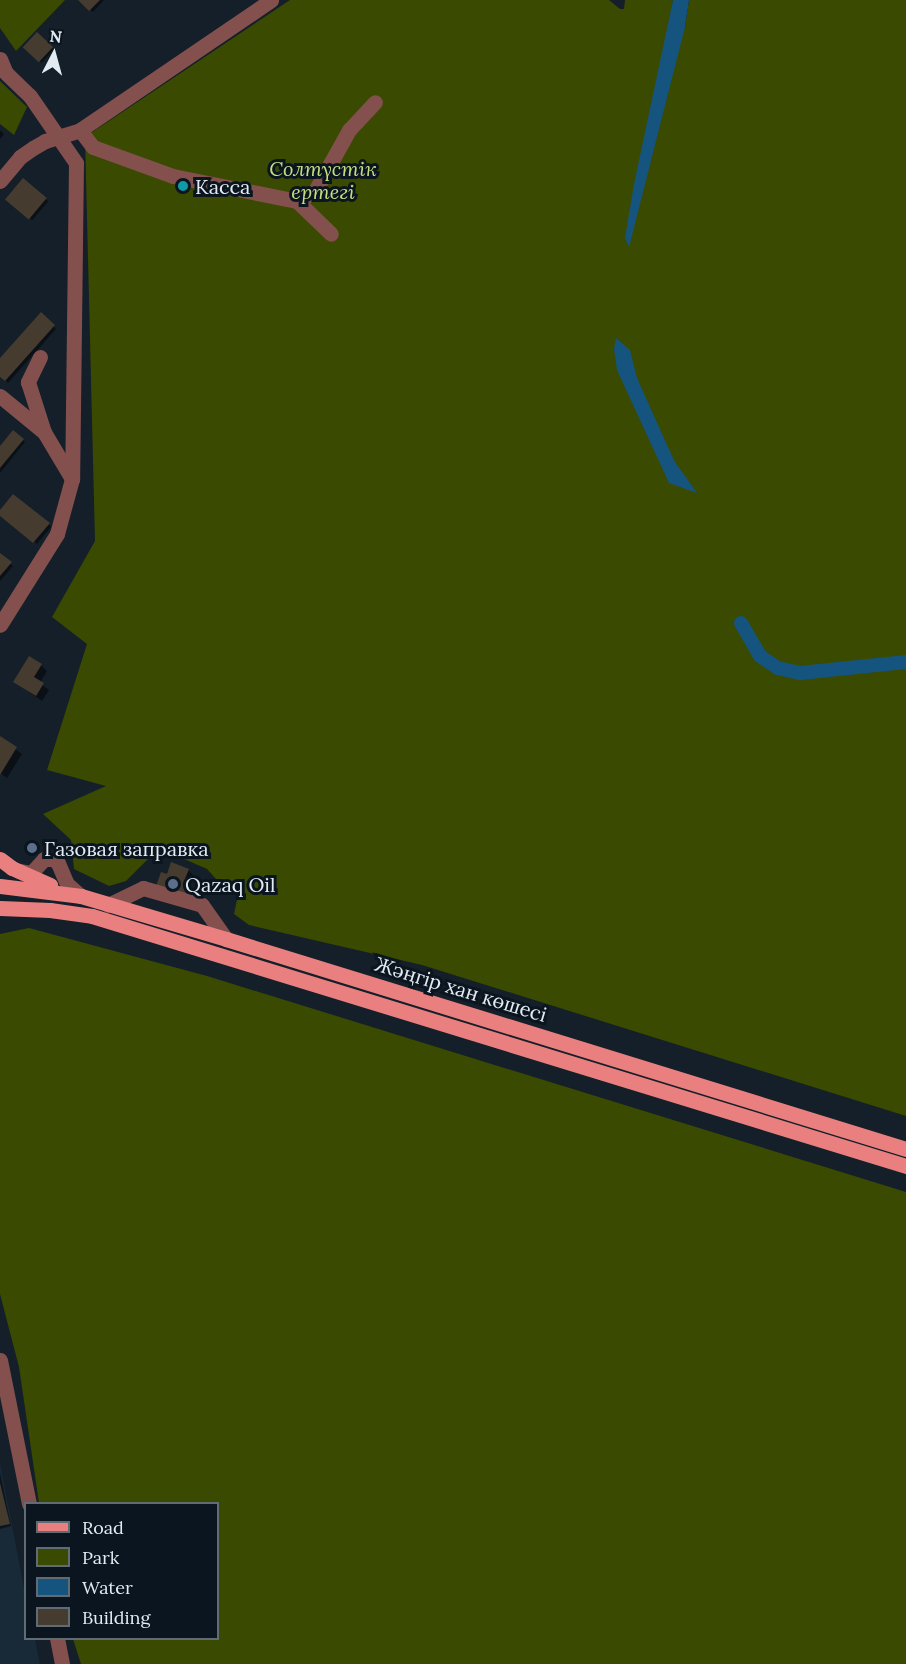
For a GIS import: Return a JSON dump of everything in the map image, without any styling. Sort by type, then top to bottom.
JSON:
[{"type":"main road","points":[[0,859],[19,871],[81,896]]},
{"type":"main road","name":"Жәңгір хан көшесі","points":[[0,886],[81,896],[906,1149]]},
{"type":"main road","name":"Жәңгір хан көшесі","points":[[0,910],[17,908],[92,916],[906,1166]]},
{"type":"street","points":[[0,181],[20,157],[45,141],[80,130],[267,3]]},
{"type":"street","points":[[0,59],[6,73],[30,96],[59,135],[76,163],[72,479],[57,534],[2,616]]},
{"type":"street","points":[[297,201],[315,191],[350,130],[375,102]]},
{"type":"street","points":[[80,130],[93,147],[173,176],[297,201],[332,234]]},
{"type":"street","points":[[40,357],[28,382],[44,432],[72,479]]},
{"type":"street","points":[[0,396],[44,432]]},
{"type":"street","points":[[19,871],[32,873],[44,859],[53,859],[58,863],[67,884],[81,896]]},
{"type":"street","points":[[108,905],[143,888],[202,905],[226,939]]},
{"type":"street","points":[[0,1360],[29,1502]]},
{"type":"street","points":[[57,1640],[62,1664]]},
{"type":"shaded area","points":[[0,1463],[24,1588],[24,1640],[35,1640],[40,1664],[0,1664]]},
{"type":"green space","points":[[0,0],[65,0],[16,51],[0,28]]},
{"type":"green space","name":"Солтүстік ертегі","points":[[290,0],[609,0],[620,9],[624,9],[625,0],[673,0],[658,78],[685,27],[689,0],[906,0],[906,1116],[422,965],[249,925],[234,914],[238,895],[224,888],[207,869],[159,848],[126,881],[109,886],[74,869],[71,840],[43,814],[106,786],[47,770],[87,644],[52,617],[95,541],[85,137]]},
{"type":"green space","points":[[0,81],[27,107],[14,135],[0,124]]},
{"type":"green space","points":[[29,928],[207,976],[906,1192],[906,1664],[81,1664],[73,1640],[219,1640],[219,1502],[39,1502],[19,1367],[0,1294],[0,934]]},
{"type":"water","points":[[673,0],[689,0],[685,27],[629,247],[625,238],[634,184]]},
{"type":"water","points":[[616,338],[630,350],[637,378],[667,445],[675,462],[697,493],[669,483],[617,370],[614,349]]},
{"type":"building","points":[[78,0],[100,0],[89,11]]},
{"type":"building","points":[[37,32],[53,47],[39,62],[23,47]]},
{"type":"building","points":[[23,178],[47,198],[29,219],[5,199]]},
{"type":"building","points":[[41,312],[55,325],[5,381],[0,377],[0,358]]},
{"type":"building","points":[[13,430],[24,439],[0,468],[0,446]]},
{"type":"building","points":[[13,494],[50,523],[33,543],[0,516],[0,510]]},
{"type":"building","points":[[0,553],[12,562],[0,576]]},
{"type":"building","points":[[29,656],[42,664],[34,677],[44,683],[36,696],[13,682]]},
{"type":"building","points":[[0,736],[17,747],[0,775]]},
{"type":"building","points":[[171,862],[189,869],[183,884],[188,885],[184,899],[155,889],[161,872],[167,874]]},
{"type":"building","points":[[0,1483],[10,1524],[0,1526]]},
{"type":"waterway","points":[[741,623],[760,656],[778,668],[800,673],[906,662]]},
{"type":"place","name":"Касса","points":[[183,186]]},
{"type":"place","name":"Газовая заправка","points":[[32,848]]},
{"type":"place","name":"Qazaq Oil","points":[[173,884]]}]
